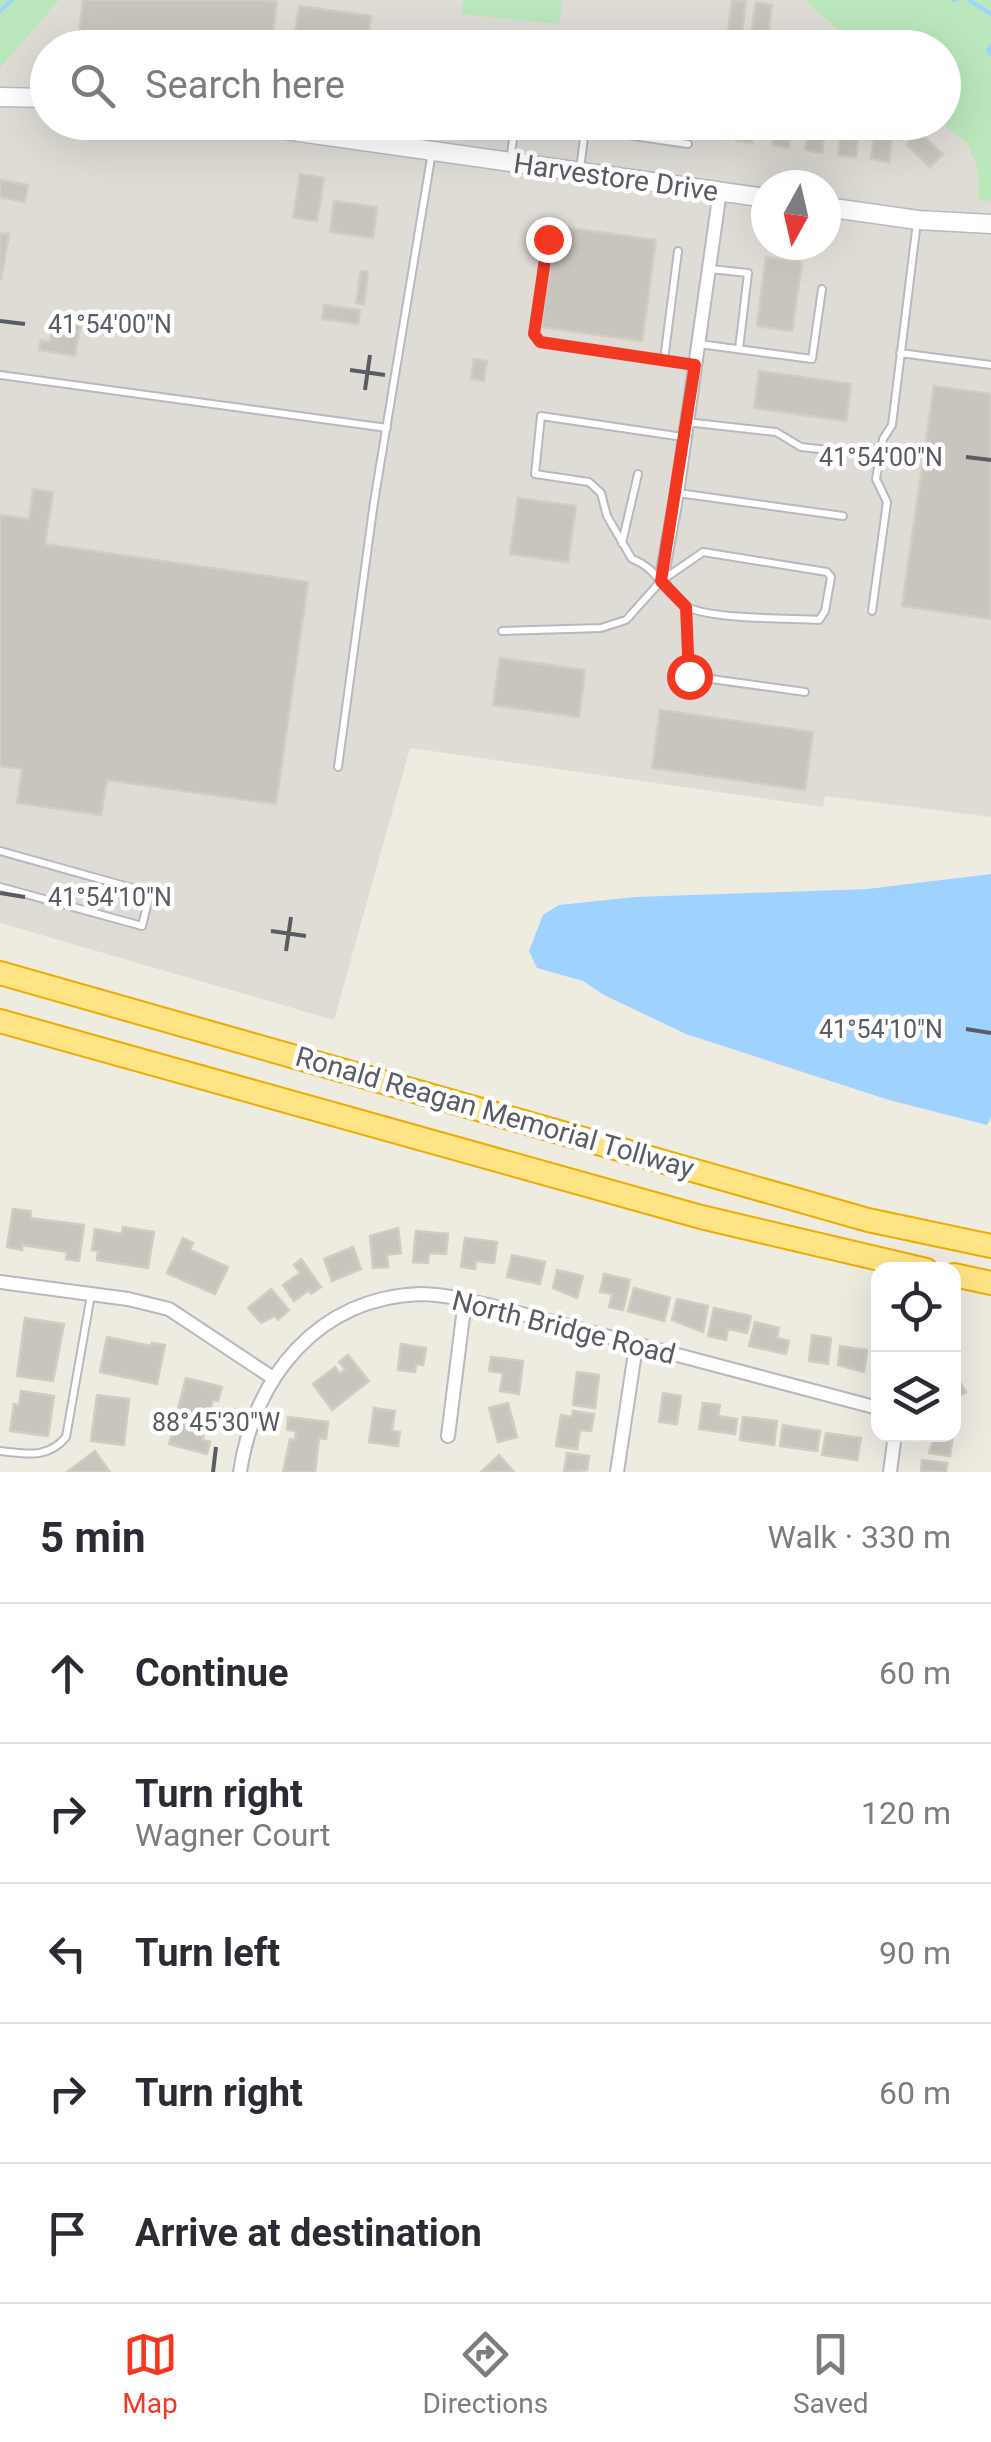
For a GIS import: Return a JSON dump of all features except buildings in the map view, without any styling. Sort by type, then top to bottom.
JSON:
[{"type":"highway","name":"Ronald Reagan Memorial Tollway","points":[[0,972],[868,1220],[991,1246]]},
{"type":"highway","name":"Ronald Reagan Memorial Tollway","points":[[0,1020],[701,1217],[892,1262]]},
{"type":"highway","points":[[961,1278],[991,1284]]},
{"type":"street","points":[[0,97],[30,98]]},
{"type":"street","name":"Harvestore Drive","points":[[355,140],[751,196]]},
{"type":"street","points":[[661,581],[720,191]]},
{"type":"street","points":[[841,209],[918,220],[991,224]]},
{"type":"street","points":[[0,1282],[91,1294],[168,1310],[272,1378]]},
{"type":"street","name":"North Bridge Road","points":[[240,1472],[248,1428],[272,1378],[289,1355],[352,1310],[418,1294],[465,1300],[871,1406]]},
{"type":"street","points":[[448,1436],[465,1300]]},
{"type":"street","points":[[618,1472],[636,1346]]},
{"type":"street","points":[[890,1472],[894,1442]]},
{"type":"lane","points":[[509,162],[512,140]]},
{"type":"lane","points":[[580,172],[584,140]]},
{"type":"lane","points":[[661,140],[688,144]]},
{"type":"lane","points":[[338,767],[432,151]]},
{"type":"lane","points":[[872,612],[887,502],[876,479],[882,439],[892,424],[918,220]]},
{"type":"lane","points":[[548,239],[534,334],[540,342],[695,365]]},
{"type":"lane","points":[[664,360],[678,251]]},
{"type":"lane","points":[[709,268],[748,273],[739,349]]},
{"type":"lane","points":[[698,344],[812,359],[822,289]]},
{"type":"lane","points":[[900,353],[991,365]]},
{"type":"lane","points":[[0,376],[387,428]]},
{"type":"lane","points":[[502,631],[601,628],[626,620],[661,581],[704,552],[827,572],[831,577],[825,611],[819,620],[712,614],[686,607],[661,581],[648,564],[632,559],[607,516],[601,493],[589,482],[535,474],[541,416],[685,429],[776,432],[801,446],[880,456]]},
{"type":"lane","points":[[622,544],[638,474]]},
{"type":"lane","points":[[677,492],[843,516]]},
{"type":"lane","points":[[686,607],[689,676],[805,692]]},
{"type":"lane","points":[[0,851],[150,893],[142,926],[0,887]]},
{"type":"lane","points":[[0,1451],[40,1454],[57,1449],[66,1437],[91,1294]]},
{"type":"shaded area","points":[[0,0],[991,0],[991,817],[825,796],[823,807],[410,748],[334,1020],[0,923]]},
{"type":"green space","points":[[0,0],[59,0],[30,30],[0,68]]},
{"type":"green space","points":[[464,0],[562,0],[560,24],[461,14]]},
{"type":"green space","points":[[805,0],[991,0],[991,201],[978,200],[978,169],[961,138],[961,30],[839,30]]},
{"type":"water","points":[[991,874],[991,1117],[987,1125],[889,1100],[686,1034],[583,981],[537,968],[529,951],[543,915],[559,905],[636,897],[868,889]]},
{"type":"waterway","points":[[0,11],[12,0]]},
{"type":"waterway","points":[[969,0],[991,14]]},
{"type":"waterway","points":[[991,46],[991,54]]},
{"type":"route","points":[[548,239],[534,334],[540,342],[695,365],[661,581],[686,607],[689,676]]}]
